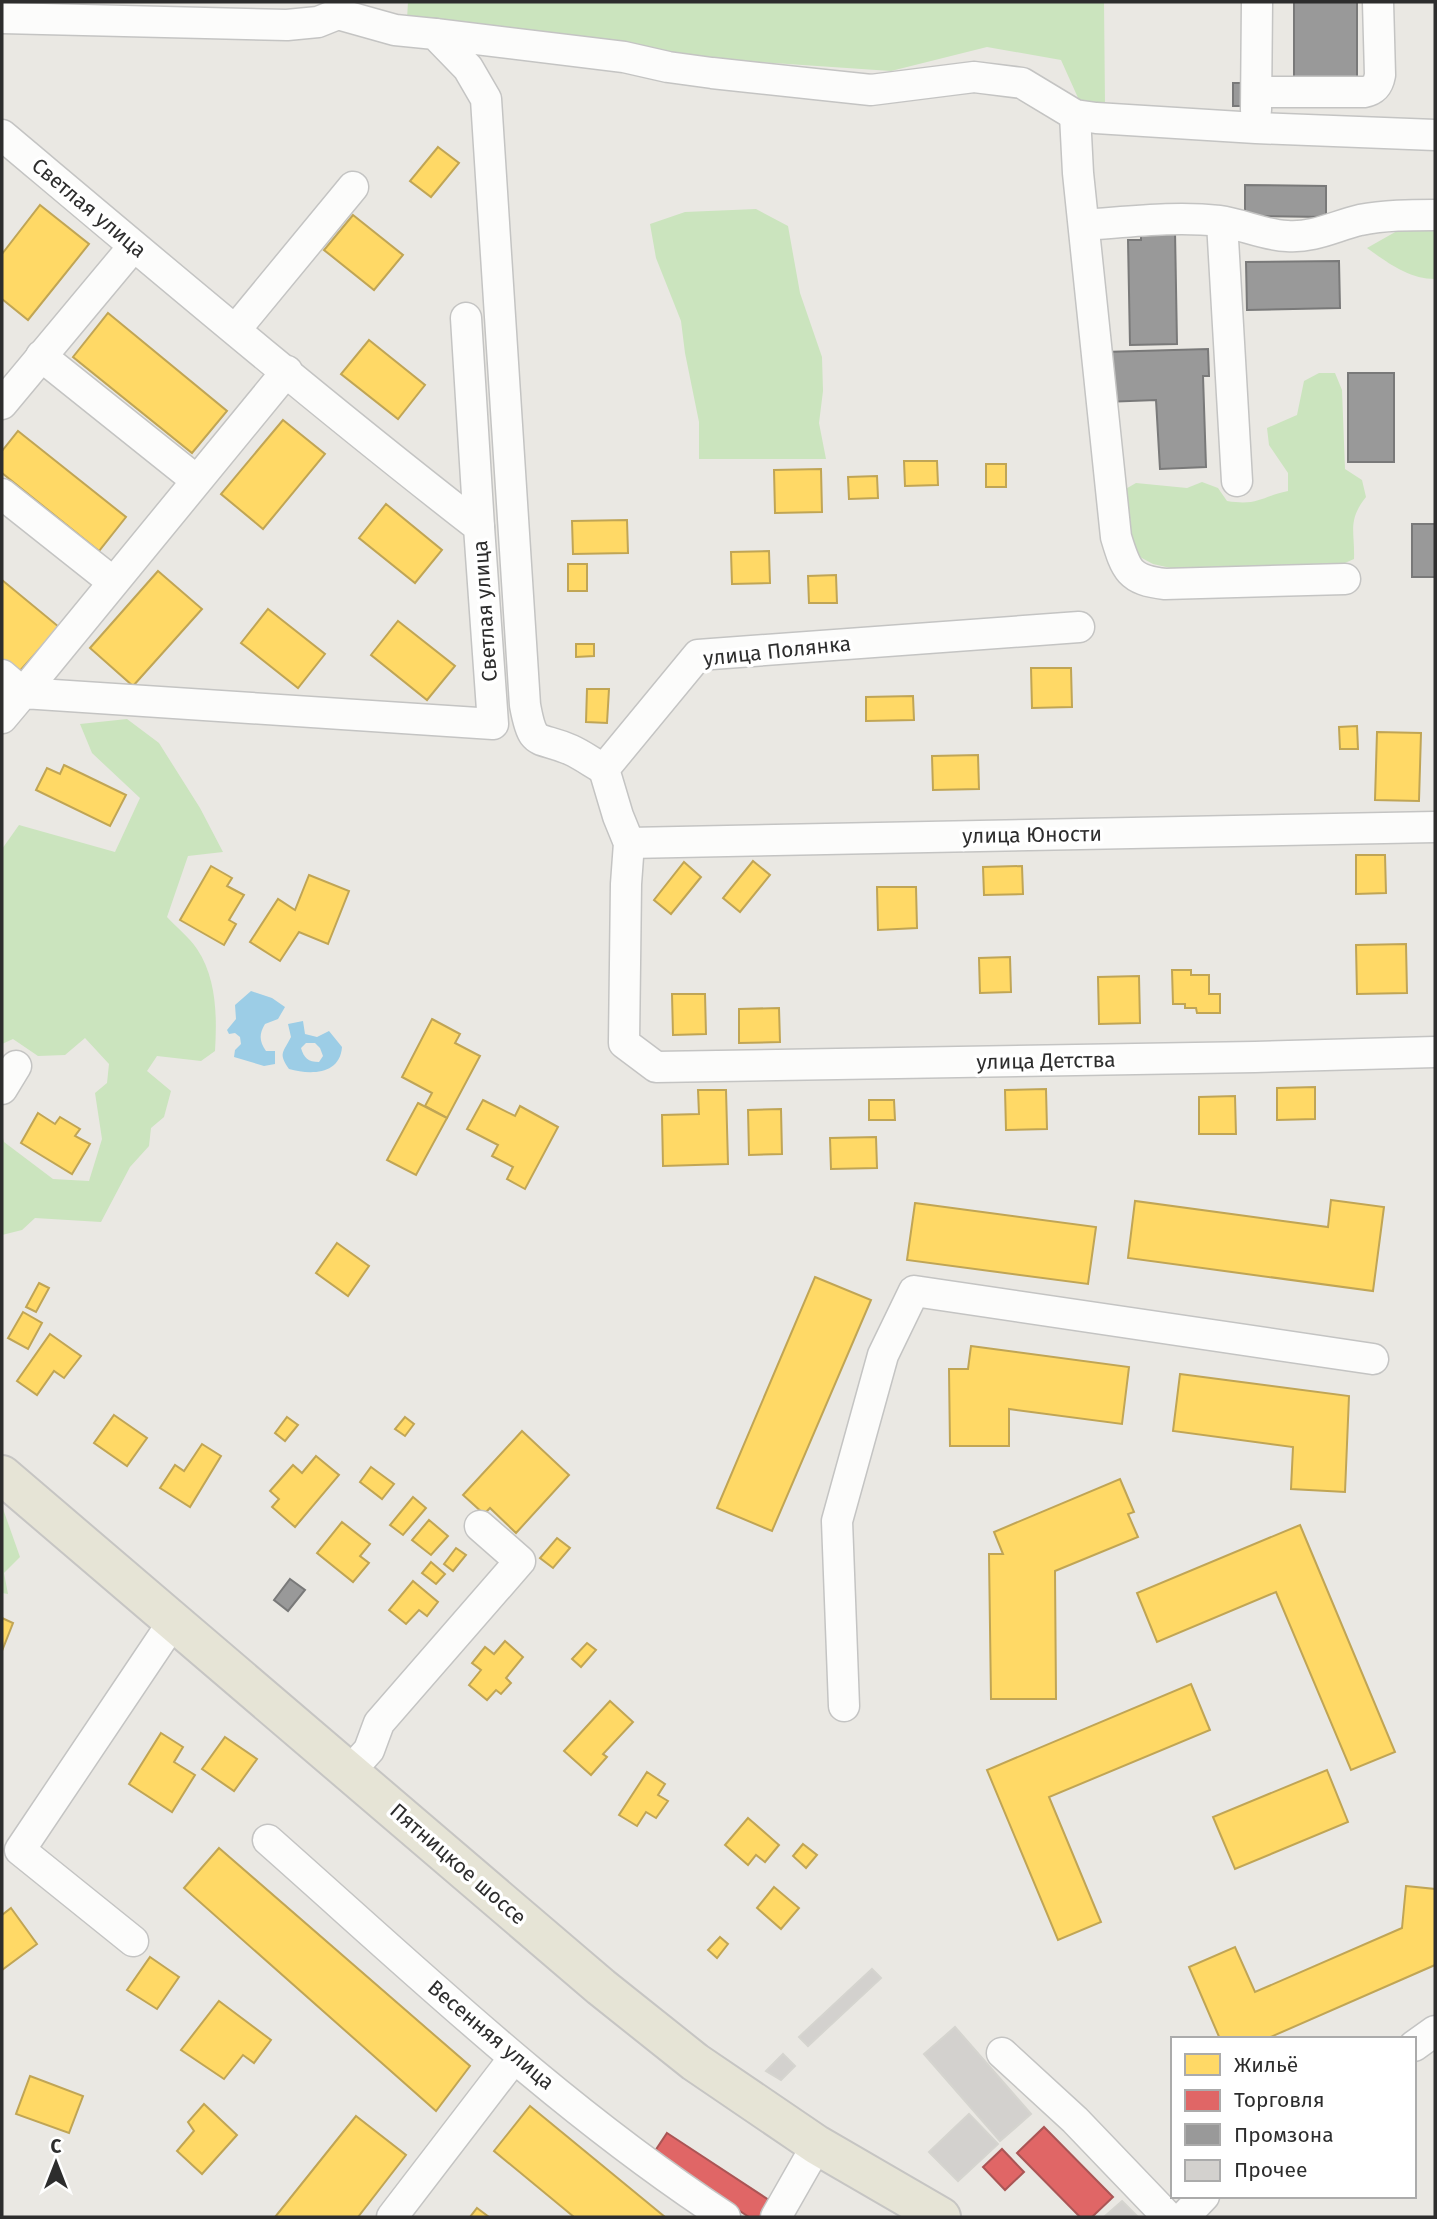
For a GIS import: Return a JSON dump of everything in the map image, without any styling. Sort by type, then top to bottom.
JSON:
[{"type":"main road","name":"Пятницкое шоссе","points":[[2,1475],[601,1987],[685,2054],[817,2145],[941,2217]]},
{"type":"street","points":[[1256,128],[1257,2]]},
{"type":"street","points":[[1258,92],[1372,90],[1378,84],[1380,75],[1378,2]]},
{"type":"street","points":[[2,18],[287,25],[318,22],[342,8],[395,30],[624,57],[712,73],[872,90],[974,77],[1021,83],[1075,115],[1256,128],[1435,135]]},
{"type":"street","points":[[435,34],[468,68],[486,99],[525,705],[529,729],[542,742],[569,749],[604,769],[629,843]]},
{"type":"street","points":[[1075,115],[1116,537],[1124,565],[1142,581],[1165,584],[1345,579]]},
{"type":"street","name":"Светлая улица","points":[[2,135],[15,158],[133,247],[479,527],[493,724],[12,684]]},
{"type":"street","points":[[236,329],[353,187]]},
{"type":"street","points":[[1084,225],[1181,219],[1222,222],[1287,236],[1316,235],[1359,220],[1395,215],[1435,215]]},
{"type":"street","points":[[1222,222],[1237,481]]},
{"type":"street","points":[[2,404],[133,247]]},
{"type":"street","points":[[466,318],[479,527]]},
{"type":"street","points":[[41,356],[195,480]]},
{"type":"street","points":[[2,718],[12,684],[113,582],[286,371]]},
{"type":"street","points":[[2,494],[113,582]]},
{"type":"street","name":"улица Полянка","points":[[604,769],[698,655],[1079,627]]},
{"type":"street","name":"улица Юности","points":[[629,843],[1435,827]]},
{"type":"street","name":"улица Детства","points":[[629,843],[625,884],[624,1043],[656,1067],[1241,1058],[1435,1052]]},
{"type":"street","points":[[844,1706],[837,1521],[883,1355],[914,1291],[1373,1359]]},
{"type":"street","points":[[350,1771],[369,1750],[379,1723],[520,1561],[480,1526]]},
{"type":"street","points":[[133,1941],[20,1850],[173,1622]]},
{"type":"street","name":"Весенняя улица","points":[[268,1840],[514,2058],[677,2186],[725,2217]]},
{"type":"street","points":[[1416,2045],[1435,2031]]},
{"type":"street","points":[[1002,2053],[1075,2120],[1168,2217]]},
{"type":"street","points":[[392,2217],[514,2058]]},
{"type":"street","points":[[776,2217],[817,2145]]},
{"type":"street","points":[[1184,2217],[1202,2198]]},
{"type":"green space","points":[[408,2],[1104,2],[1105,105],[1079,100],[1061,60],[987,47],[891,71],[728,60],[407,19]]},
{"type":"green space","points":[[756,209],[788,226],[800,293],[822,357],[823,391],[819,423],[826,459],[699,459],[699,422],[681,321],[656,258],[650,224],[685,212]]},
{"type":"green space","points":[[1435,228],[1435,279],[1408,273],[1367,248],[1397,231]]},
{"type":"green space","points":[[1319,373],[1335,373],[1342,390],[1345,469],[1362,480],[1366,497],[1354,520],[1354,559],[1338,566],[1287,566],[1236,575],[1205,576],[1153,564],[1138,556],[1123,525],[1122,491],[1136,483],[1187,488],[1202,482],[1218,488],[1227,501],[1237,502],[1253,502],[1288,491],[1288,473],[1269,445],[1267,428],[1297,415],[1304,381]]},
{"type":"green space","points":[[127,719],[159,743],[200,808],[223,852],[188,856],[167,917],[194,945],[209,973],[216,1025],[215,1051],[201,1061],[157,1056],[147,1071],[171,1091],[164,1117],[151,1128],[149,1146],[130,1167],[101,1222],[35,1218],[22,1230],[2,1235],[2,1135],[4,1142],[53,1179],[89,1181],[102,1139],[95,1093],[107,1083],[109,1064],[85,1038],[65,1055],[38,1056],[13,1039],[2,1044],[2,849],[19,825],[115,852],[140,798],[92,753],[80,724]]},
{"type":"green space","points":[[2,1506],[20,1557],[4,1573],[8,1594],[2,1593]]},
{"type":"water","points":[[251,991],[272,998],[285,1007],[278,1019],[265,1024],[261,1034],[266,1051],[275,1051],[275,1064],[264,1066],[234,1057],[235,1050],[241,1044],[240,1037],[235,1033],[229,1034],[227,1030],[236,1019],[235,1005]]},
{"type":"water","points":[[303,1021],[305,1034],[317,1037],[329,1031],[342,1047],[336,1063],[323,1071],[289,1069],[283,1056],[291,1037],[288,1024]],"holes":[[[306,1043],[315,1043],[323,1056],[319,1062],[307,1059],[301,1048]]]},
{"type":"building: Жильё","points":[[438,147],[459,163],[431,197],[410,181]]},
{"type":"building: Жильё","points":[[40,205],[89,244],[28,320],[2,299],[2,254]]},
{"type":"building: Жильё","points":[[353,215],[403,255],[374,290],[324,250]]},
{"type":"building: Жильё","points":[[108,313],[227,411],[192,453],[73,357]]},
{"type":"building: Жильё","points":[[369,340],[425,385],[398,419],[341,374]]},
{"type":"building: Жильё","points":[[283,420],[325,454],[263,529],[221,494]]},
{"type":"building: Жильё","points":[[18,431],[126,517],[99,551],[2,473],[2,451]]},
{"type":"building: Жильё","points":[[904,461],[937,461],[938,485],[905,486]]},
{"type":"building: Жильё","points":[[986,464],[1006,464],[1006,487],[986,487]]},
{"type":"building: Жильё","points":[[821,469],[822,512],[775,513],[774,470]]},
{"type":"building: Жильё","points":[[877,476],[878,498],[849,499],[848,477]]},
{"type":"building: Жильё","points":[[386,504],[442,550],[415,583],[359,538]]},
{"type":"building: Жильё","points":[[627,520],[628,553],[573,554],[572,521]]},
{"type":"building: Жильё","points":[[769,551],[770,583],[732,584],[731,552]]},
{"type":"building: Жильё","points":[[568,564],[587,564],[587,591],[568,591]]},
{"type":"building: Жильё","points":[[158,571],[202,609],[133,686],[90,648]]},
{"type":"building: Жильё","points":[[836,575],[837,603],[809,603],[808,576]]},
{"type":"building: Жильё","points":[[2,580],[59,627],[18,673],[2,660]]},
{"type":"building: Жильё","points":[[268,609],[325,654],[298,688],[241,643]]},
{"type":"building: Жильё","points":[[398,621],[455,666],[427,700],[371,655]]},
{"type":"building: Жильё","points":[[576,644],[594,644],[594,656],[576,657]]},
{"type":"building: Жильё","points":[[1031,668],[1071,668],[1072,707],[1032,708]]},
{"type":"building: Жильё","points":[[587,689],[609,689],[607,723],[586,722]]},
{"type":"building: Жильё","points":[[913,696],[914,720],[866,721],[866,697]]},
{"type":"building: Жильё","points":[[1357,726],[1358,749],[1340,749],[1339,727]]},
{"type":"building: Жильё","points":[[1377,732],[1421,733],[1419,801],[1375,800]]},
{"type":"building: Жильё","points":[[978,755],[979,789],[933,790],[932,756]]},
{"type":"building: Жильё","points":[[64,765],[126,795],[110,826],[36,790],[47,768],[60,774]]},
{"type":"building: Жильё","points":[[1356,855],[1385,855],[1386,893],[1356,894]]},
{"type":"building: Жильё","points":[[753,861],[770,875],[740,912],[723,898]]},
{"type":"building: Жильё","points":[[684,862],[701,877],[671,914],[654,900]]},
{"type":"building: Жильё","points":[[211,866],[232,878],[227,886],[244,895],[229,920],[236,924],[224,945],[180,920]]},
{"type":"building: Жильё","points":[[1022,866],[1023,894],[984,895],[983,867]]},
{"type":"building: Жильё","points":[[309,875],[349,891],[328,944],[299,932],[280,961],[250,942],[278,899],[295,910]]},
{"type":"building: Жильё","points":[[877,887],[916,887],[917,928],[878,930]]},
{"type":"building: Жильё","points":[[1406,944],[1407,993],[1357,994],[1356,945]]},
{"type":"building: Жильё","points":[[1010,957],[1011,992],[980,993],[979,958]]},
{"type":"building: Жильё","points":[[1172,970],[1191,970],[1191,975],[1209,975],[1209,994],[1220,994],[1220,1013],[1197,1013],[1196,1008],[1173,1004]]},
{"type":"building: Жильё","points":[[1139,976],[1140,1023],[1099,1024],[1098,977]]},
{"type":"building: Жильё","points":[[672,994],[705,994],[706,1034],[673,1035]]},
{"type":"building: Жильё","points":[[779,1008],[780,1042],[739,1043],[739,1009]]},
{"type":"building: Жильё","points":[[432,1019],[460,1034],[455,1043],[480,1056],[447,1118],[425,1106],[432,1093],[402,1077]]},
{"type":"building: Жильё","points":[[1315,1087],[1315,1119],[1277,1120],[1277,1088]]},
{"type":"building: Жильё","points":[[1046,1089],[1047,1129],[1006,1130],[1005,1090]]},
{"type":"building: Жильё","points":[[698,1090],[726,1090],[728,1164],[663,1166],[662,1115],[699,1114]]},
{"type":"building: Жильё","points":[[1235,1096],[1236,1134],[1199,1134],[1199,1097]]},
{"type":"building: Жильё","points":[[483,1100],[515,1116],[520,1106],[558,1127],[525,1189],[507,1179],[513,1167],[492,1156],[498,1145],[467,1129]]},
{"type":"building: Жильё","points":[[869,1100],[894,1100],[895,1120],[869,1120]]},
{"type":"building: Жильё","points":[[418,1103],[447,1118],[416,1175],[387,1160]]},
{"type":"building: Жильё","points":[[781,1109],[782,1154],[749,1155],[748,1110]]},
{"type":"building: Жильё","points":[[38,1113],[55,1124],[60,1117],[80,1129],[75,1136],[90,1144],[72,1174],[21,1143]]},
{"type":"building: Жильё","points":[[876,1137],[877,1168],[831,1169],[830,1138]]},
{"type":"building: Жильё","points":[[1331,1200],[1384,1207],[1373,1291],[1128,1258],[1135,1201],[1328,1227]]},
{"type":"building: Жильё","points":[[915,1203],[1096,1227],[1088,1284],[907,1260]]},
{"type":"building: Жильё","points":[[337,1243],[369,1266],[348,1296],[316,1273]]},
{"type":"building: Жильё","points":[[815,1277],[871,1300],[772,1531],[717,1508]]},
{"type":"building: Жильё","points":[[39,1283],[49,1288],[36,1312],[26,1307]]},
{"type":"building: Жильё","points":[[23,1312],[42,1323],[28,1349],[8,1338]]},
{"type":"building: Жильё","points":[[50,1334],[81,1356],[64,1378],[54,1371],[37,1395],[17,1381]]},
{"type":"building: Жильё","points":[[971,1346],[1129,1367],[1122,1424],[1009,1409],[1009,1446],[950,1446],[949,1369],[968,1369]]},
{"type":"building: Жильё","points":[[1180,1374],[1349,1396],[1345,1492],[1291,1489],[1293,1447],[1173,1431]]},
{"type":"building: Жильё","points":[[114,1415],[147,1438],[127,1466],[94,1443]]},
{"type":"building: Жильё","points":[[287,1417],[298,1425],[285,1441],[275,1433]]},
{"type":"building: Жильё","points":[[405,1417],[414,1424],[405,1436],[395,1429]]},
{"type":"building: Жильё","points":[[522,1431],[569,1475],[516,1533],[490,1508],[484,1514],[463,1495]]},
{"type":"building: Жильё","points":[[202,1444],[221,1456],[190,1507],[160,1488],[175,1465],[184,1471]]},
{"type":"building: Жильё","points":[[316,1456],[339,1475],[295,1527],[272,1507],[279,1499],[270,1491],[293,1465],[302,1473]]},
{"type":"building: Жильё","points":[[371,1467],[394,1484],[382,1499],[360,1482]]},
{"type":"building: Жильё","points":[[1120,1479],[1134,1512],[1128,1514],[1138,1537],[1055,1571],[1056,1699],[991,1699],[989,1554],[1003,1554],[994,1532]]},
{"type":"building: Жильё","points":[[413,1497],[426,1508],[403,1535],[390,1525]]},
{"type":"building: Жильё","points":[[429,1520],[448,1536],[431,1555],[412,1540]]},
{"type":"building: Жильё","points":[[342,1522],[370,1544],[360,1556],[369,1563],[353,1582],[317,1553]]},
{"type":"building: Жильё","points":[[1300,1525],[1395,1752],[1351,1770],[1276,1592],[1157,1642],[1137,1593]]},
{"type":"building: Жильё","points":[[557,1538],[570,1548],[553,1568],[540,1558]]},
{"type":"building: Жильё","points":[[456,1548],[466,1555],[453,1571],[444,1564]]},
{"type":"building: Жильё","points":[[431,1562],[445,1574],[436,1584],[422,1573]]},
{"type":"building: Жильё","points":[[413,1581],[438,1602],[427,1616],[419,1610],[406,1624],[389,1610]]},
{"type":"building: Жильё","points":[[2,1618],[13,1623],[2,1651]]},
{"type":"building: Жильё","points":[[505,1641],[523,1657],[506,1678],[511,1683],[501,1694],[496,1690],[487,1700],[469,1685],[481,1670],[472,1663],[485,1647],[494,1654]]},
{"type":"building: Жильё","points":[[587,1643],[596,1650],[581,1667],[572,1659]]},
{"type":"building: Жильё","points":[[1191,1684],[1210,1730],[1049,1797],[1101,1922],[1058,1940],[987,1770]]},
{"type":"building: Жильё","points":[[610,1701],[633,1722],[603,1754],[607,1757],[591,1775],[564,1751]]},
{"type":"building: Жильё","points":[[161,1733],[183,1747],[174,1762],[195,1775],[172,1812],[129,1784]]},
{"type":"building: Жильё","points":[[225,1737],[257,1759],[234,1791],[202,1769]]},
{"type":"building: Жильё","points":[[1327,1770],[1348,1822],[1235,1869],[1213,1817]]},
{"type":"building: Жильё","points":[[647,1772],[665,1784],[658,1795],[668,1801],[656,1818],[646,1812],[637,1826],[619,1815]]},
{"type":"building: Жильё","points":[[748,1818],[779,1845],[765,1862],[756,1855],[748,1865],[725,1845]]},
{"type":"building: Жильё","points":[[803,1844],[817,1855],[806,1868],[793,1856]]},
{"type":"building: Жильё","points":[[219,1848],[470,2066],[436,2111],[184,1888]]},
{"type":"building: Жильё","points":[[1406,1886],[1435,1889],[1435,1965],[1271,2037],[1219,2037],[1189,1967],[1235,1947],[1255,1992],[1402,1928]]},
{"type":"building: Жильё","points":[[774,1887],[799,1908],[781,1929],[757,1908]]},
{"type":"building: Жильё","points":[[11,1908],[37,1944],[2,1970],[2,1915]]},
{"type":"building: Жильё","points":[[720,1937],[728,1944],[717,1958],[708,1950]]},
{"type":"building: Жильё","points":[[150,1957],[179,1977],[157,2009],[127,1990]]},
{"type":"building: Жильё","points":[[219,2001],[271,2040],[254,2063],[243,2055],[224,2079],[181,2050]]},
{"type":"building: Жильё","points":[[30,2076],[83,2096],[69,2133],[16,2114]]},
{"type":"building: Жильё","points":[[204,2104],[237,2135],[202,2174],[177,2151],[194,2131],[188,2122]]},
{"type":"building: Жильё","points":[[530,2106],[665,2217],[574,2217],[494,2151]]},
{"type":"building: Жильё","points":[[356,2116],[406,2155],[358,2217],[275,2217]]},
{"type":"building: Жильё","points":[[477,2208],[489,2217],[470,2217]]},
{"type":"building: Торговля","points":[[1044,2127],[1113,2197],[1092,2217],[1080,2217],[1017,2153]]},
{"type":"building: Торговля","points":[[667,2133],[772,2202],[762,2217],[749,2217],[653,2154]]},
{"type":"building: Торговля","points":[[1002,2149],[1024,2172],[1005,2190],[983,2167]]},
{"type":"building: Промзона","points":[[1294,2],[1357,2],[1357,84],[1294,84]]},
{"type":"building: Промзона","points":[[1233,83],[1245,83],[1245,106],[1233,106]]},
{"type":"building: Промзона","points":[[1245,185],[1326,186],[1326,217],[1245,216]]},
{"type":"building: Промзона","points":[[1141,231],[1175,231],[1177,344],[1130,345],[1128,240],[1141,240]]},
{"type":"building: Промзона","points":[[1339,261],[1340,308],[1247,310],[1246,262]]},
{"type":"building: Промзона","points":[[1208,349],[1209,376],[1203,376],[1206,467],[1160,469],[1156,400],[1105,402],[1104,352]]},
{"type":"building: Промзона","points":[[1348,373],[1394,373],[1394,462],[1348,462]]},
{"type":"building: Промзона","points":[[1412,524],[1435,524],[1435,577],[1412,577]]},
{"type":"building: Промзона","points":[[290,1579],[305,1590],[288,1611],[274,1600]]},
{"type":"building: Прочее","points":[[872,1969],[881,1978],[808,2046],[799,2037]]},
{"type":"building: Прочее","points":[[955,2027],[1031,2114],[1000,2141],[924,2054]]},
{"type":"building: Прочее","points":[[783,2054],[795,2066],[781,2080],[766,2071]]},
{"type":"building: Прочее","points":[[969,2114],[998,2144],[958,2181],[929,2152]]},
{"type":"building: Прочее","points":[[1122,2201],[1138,2217],[1104,2217]]}]
